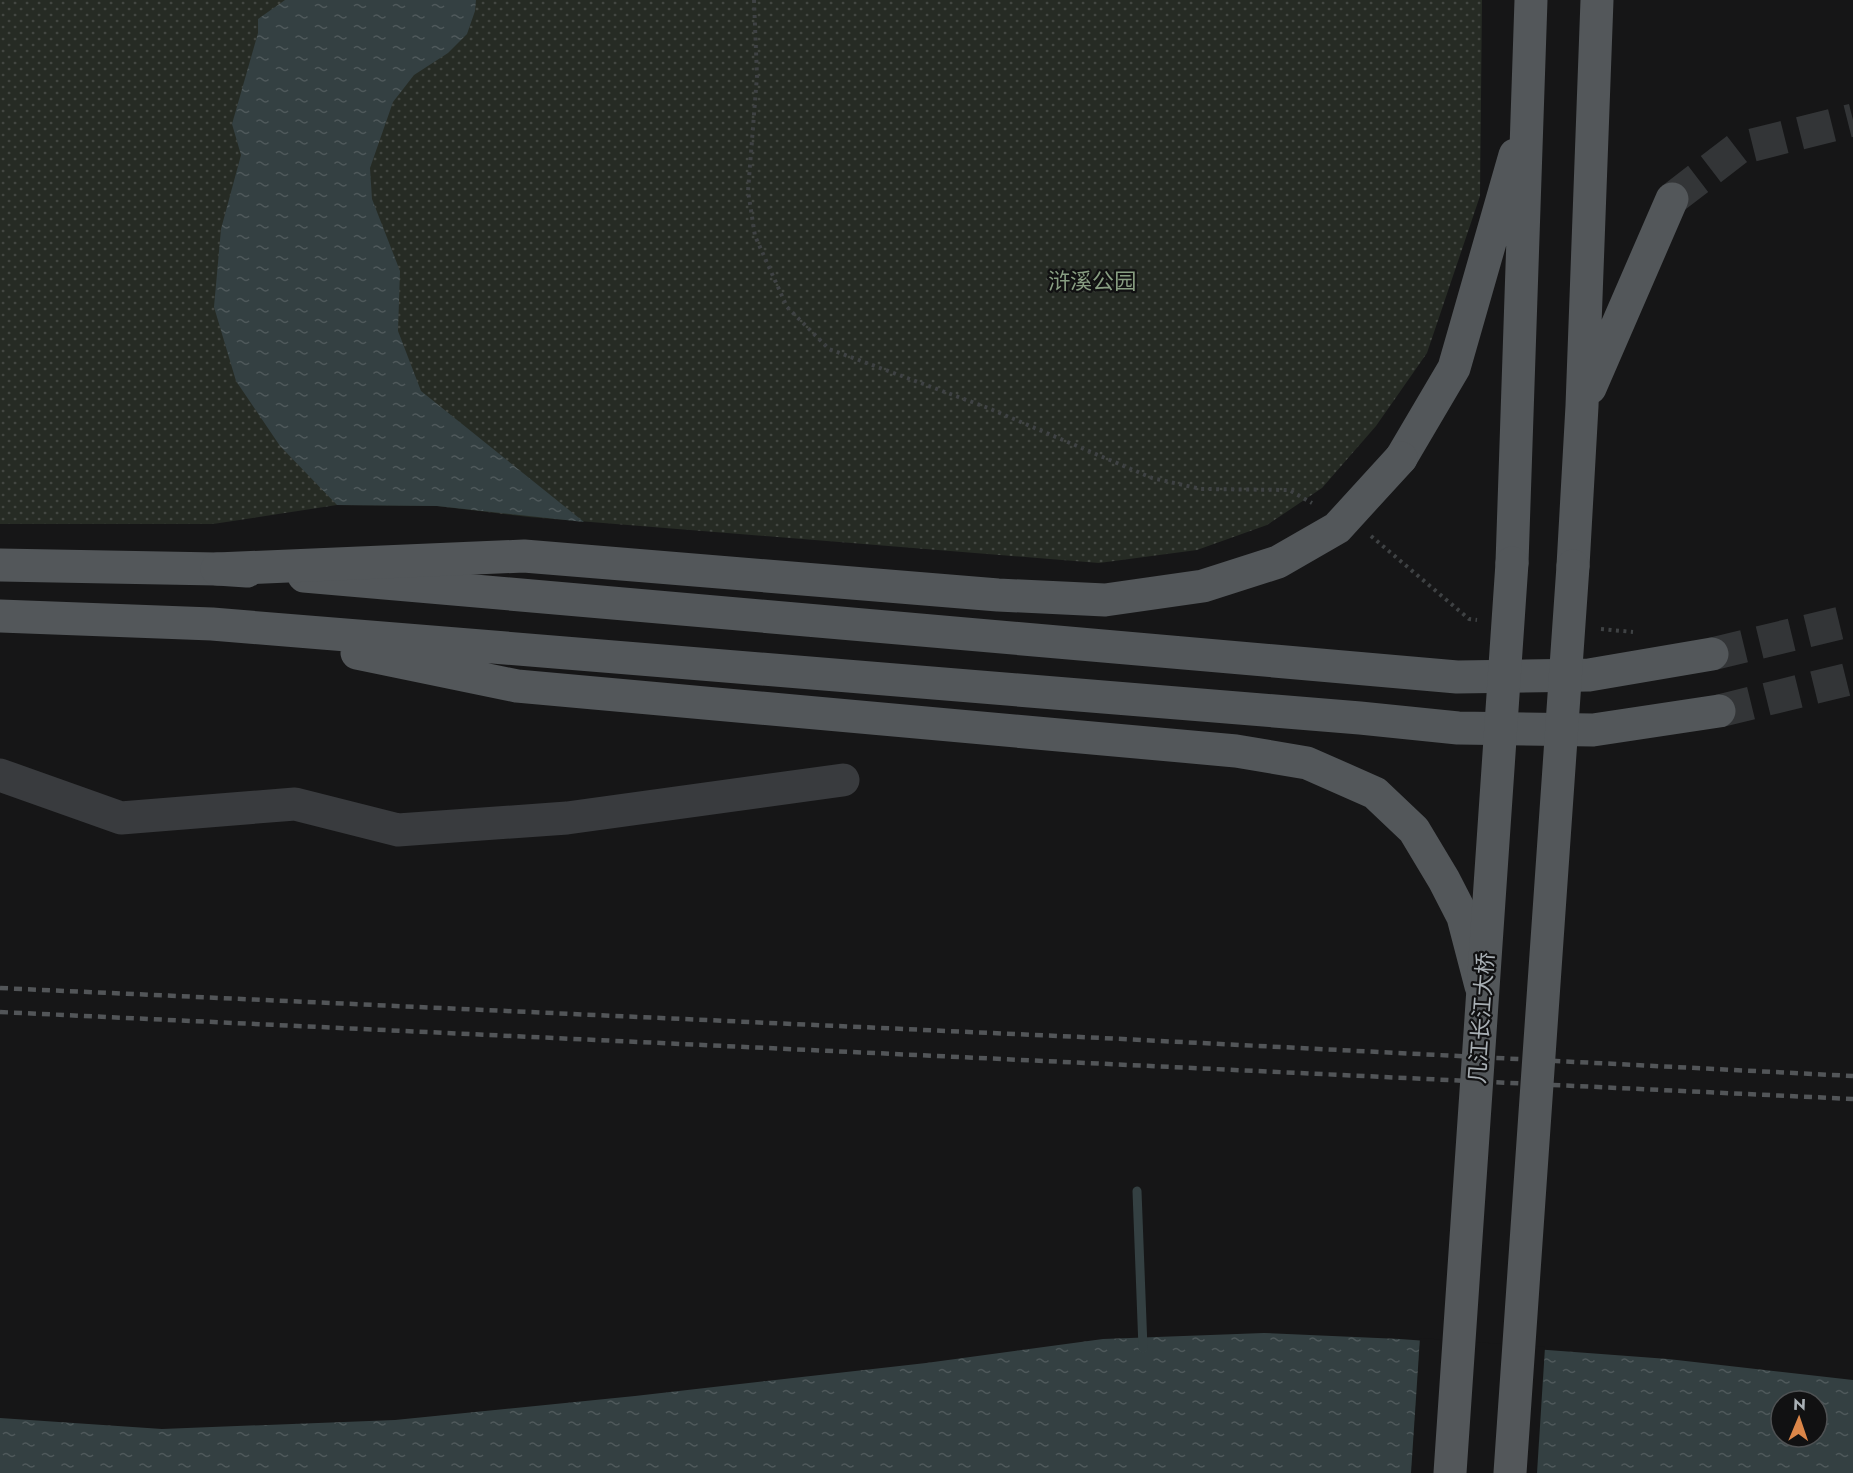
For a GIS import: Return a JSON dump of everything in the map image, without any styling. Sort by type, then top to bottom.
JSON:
[{"type":"main road","points":[[2,565],[217,568],[525,556],[998,595],[1105,600],[1203,586],[1278,562],[1337,528],[1401,458],[1454,368],[1529,108],[1531,0]]},
{"type":"main road","points":[[1510,1473],[1573,566],[1582,406],[1598,0]]},
{"type":"main road","name":"几江长江大桥","points":[[1449,1473],[1512,563],[1529,108]]},
{"type":"main road","points":[[1582,406],[1672,199]]},
{"type":"main road","points":[[217,568],[1457,677],[1589,675],[1712,654]]},
{"type":"main road","points":[[1,616],[212,624],[1360,718],[1458,728],[1593,730],[1719,711]]},
{"type":"main road","points":[[212,624],[517,686],[1236,752],[1307,762],[1375,793],[1414,830],[1463,917],[1483,996]]},
{"type":"lane","points":[[0,775],[121,818],[295,804],[398,830],[567,818],[843,780]]},
{"type":"path","points":[[754,0],[757,76],[748,191],[755,236],[787,307],[829,349],[988,408],[1152,478],[1201,489],[1289,490],[1320,508]]},
{"type":"path","points":[[1361,531],[1469,619],[1481,620]]},
{"type":"path","points":[[1600,629],[1636,632]]},
{"type":"green space","name":"浒溪公园","points":[[0,0],[1482,0],[1480,196],[1427,353],[1376,426],[1322,488],[1267,525],[1197,550],[1099,563],[529,517],[437,506],[337,505],[213,524],[0,524]]},
{"type":"water","points":[[285,0],[476,0],[475,11],[467,34],[448,53],[414,75],[393,102],[370,168],[372,199],[400,271],[398,331],[421,391],[584,522],[437,506],[337,505],[280,446],[236,381],[214,307],[221,229],[241,155],[232,124],[258,33],[258,19]]},
{"type":"water","points":[[1264,1333],[1400,1339],[1668,1359],[1853,1380],[1853,1473],[0,1473],[0,1418],[162,1429],[395,1420],[926,1363],[1103,1339]]},
{"type":"pier","points":[[1420,1338],[1545,1347],[1537,1473],[1411,1473]]},
{"type":"waterway","points":[[1137,1191],[1143,1348]]},
{"type":"tunnel","points":[[1672,199],[1737,149],[1853,120]]},
{"type":"tunnel","points":[[1712,654],[1853,620]]},
{"type":"tunnel","points":[[1719,711],[1853,678]]},
{"type":"railway","points":[[0,988],[1102,1038],[1853,1076]]},
{"type":"railway","points":[[0,1012],[1853,1099]]}]
